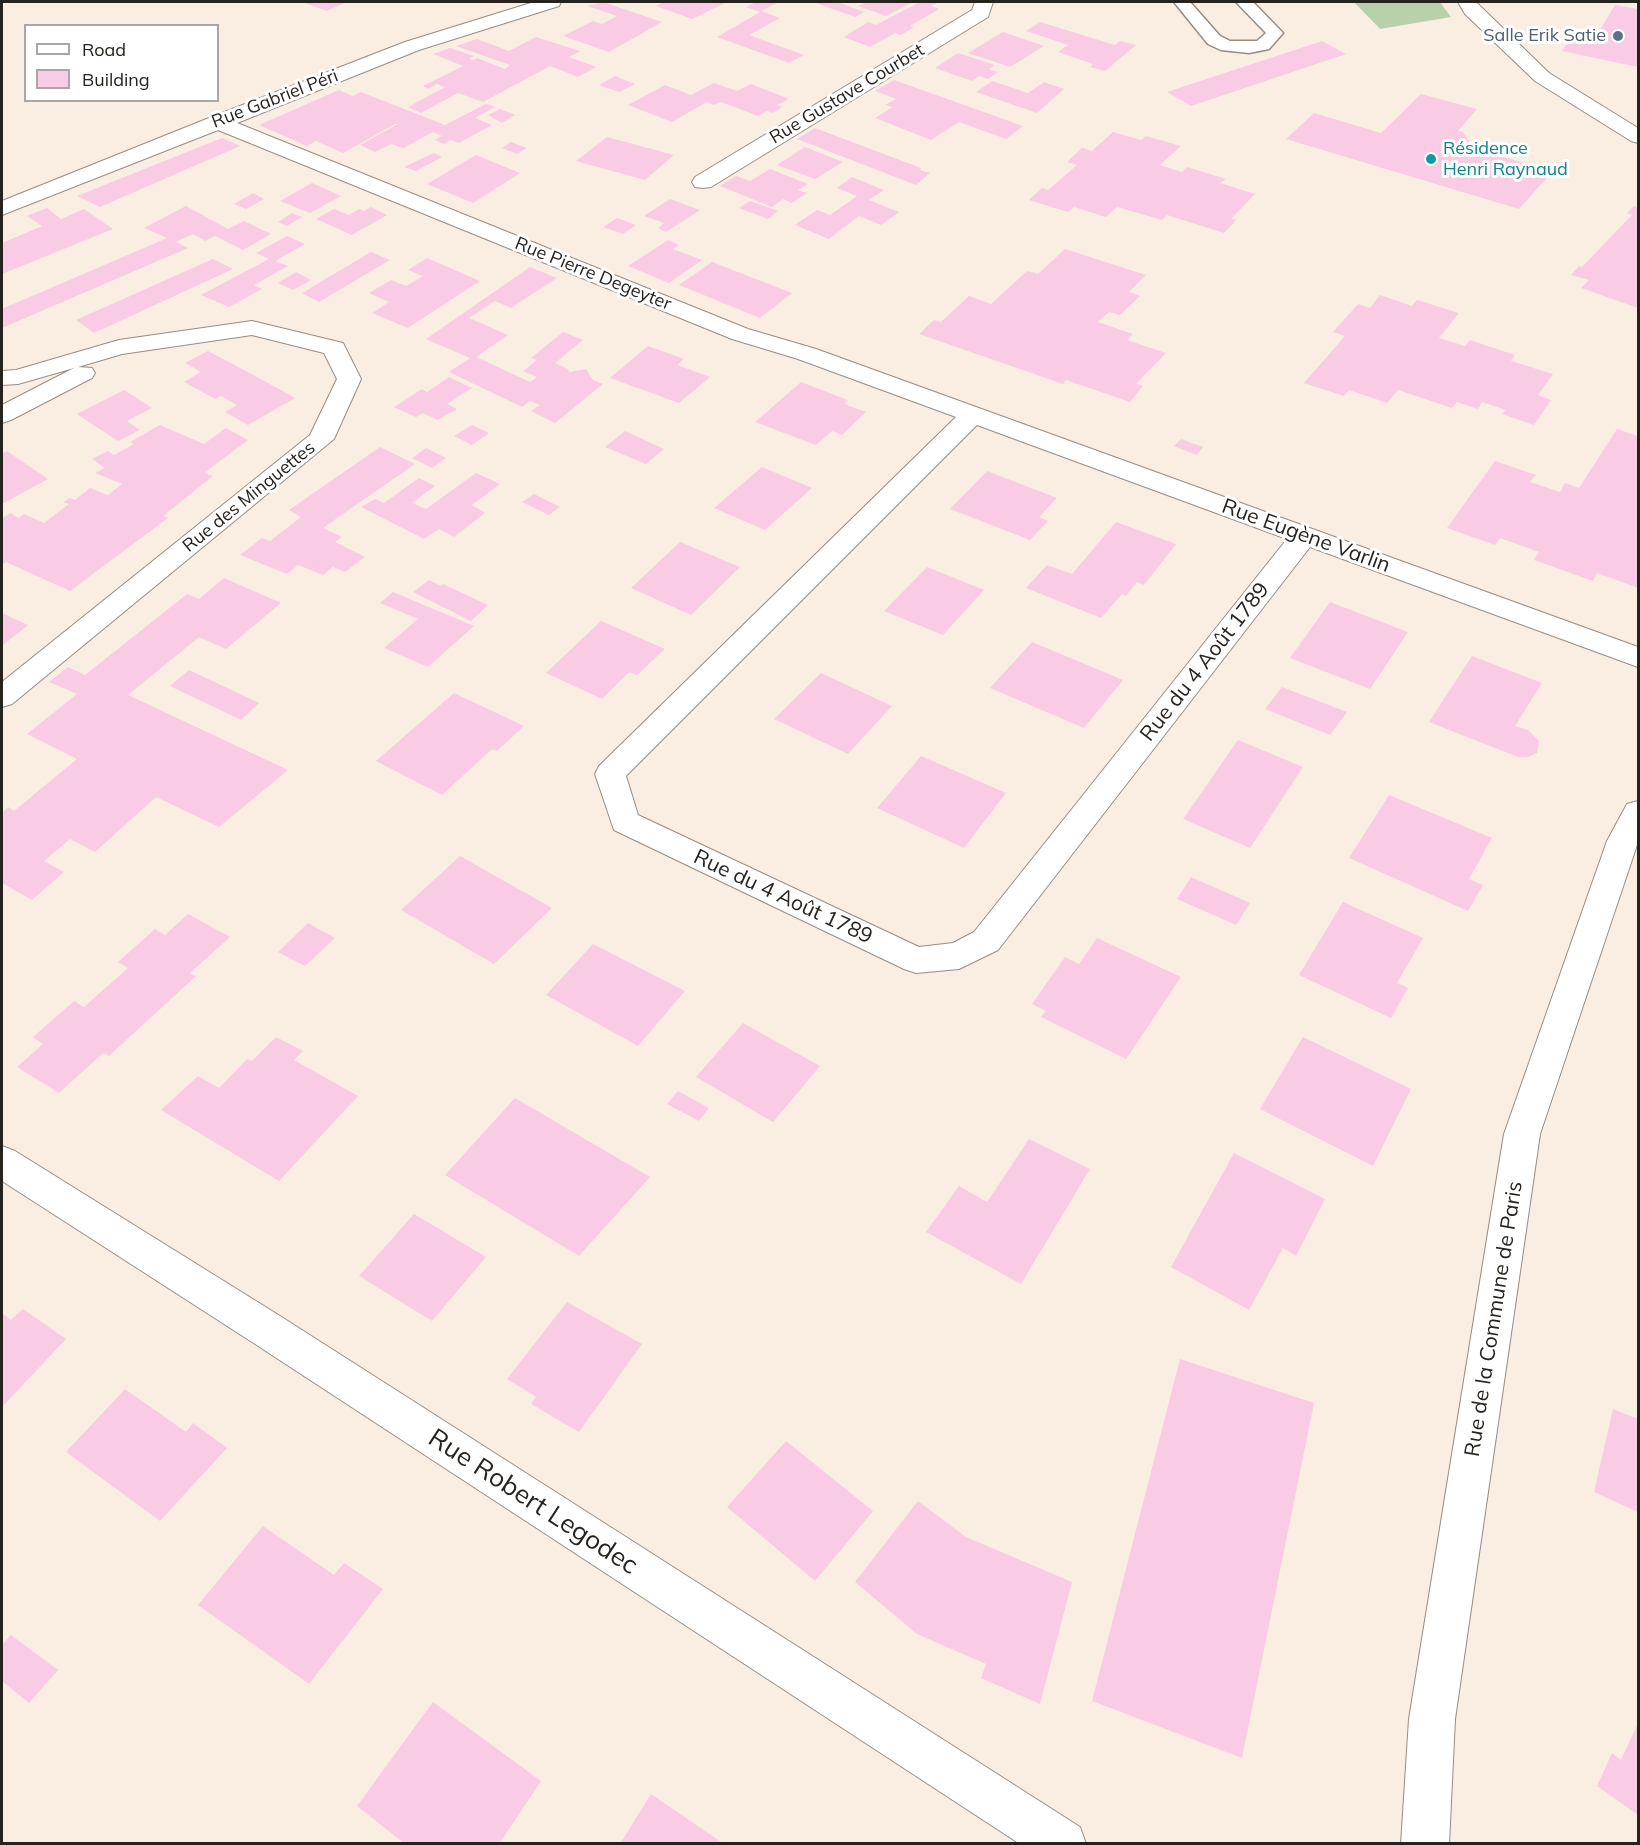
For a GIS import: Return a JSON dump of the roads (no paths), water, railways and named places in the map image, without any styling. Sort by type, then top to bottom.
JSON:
[{"type":"street","points":[[492,2],[514,13]]},
{"type":"street","name":"Rue Gabriel Péri","points":[[2,209],[412,46],[552,2]]},
{"type":"street","name":"Rue Gustave Courbet","points":[[703,182],[981,13],[984,2]]},
{"type":"street","points":[[1467,2],[1472,10],[1542,77],[1638,137]]},
{"type":"street","name":"Rue Pierre Degeyter","points":[[216,122],[740,334],[807,354],[973,415]]},
{"type":"street","name":"Rue des Minguettes","points":[[2,378],[18,377],[119,347],[252,328],[334,348],[350,380],[321,439],[2,697]]},
{"type":"street","points":[[2,415],[140,344]]},
{"type":"street","name":"Rue du 4 Août 1789","points":[[973,415],[610,774],[625,822],[916,960],[959,956],[986,940],[1304,536]]},
{"type":"street","name":"Rue Eugène Varlin","points":[[973,415],[1638,657]]},
{"type":"street","name":"Rue de la Commune de Paris","points":[[1425,1844],[1432,1719],[1522,1134],[1623,841],[1638,812]]},
{"type":"street","name":"Rue Robert Legodec","points":[[2,1162],[276,1335],[1063,1844]]},
{"type":"lane","points":[[1182,2],[1214,40],[1227,46],[1249,48],[1263,45],[1275,33],[1245,2]]},
{"type":"place","name":"Salle Erik Satie","points":[[1618,36]]},
{"type":"place","name":"Résidence Henri Raynaud","points":[[1431,159]]}]
